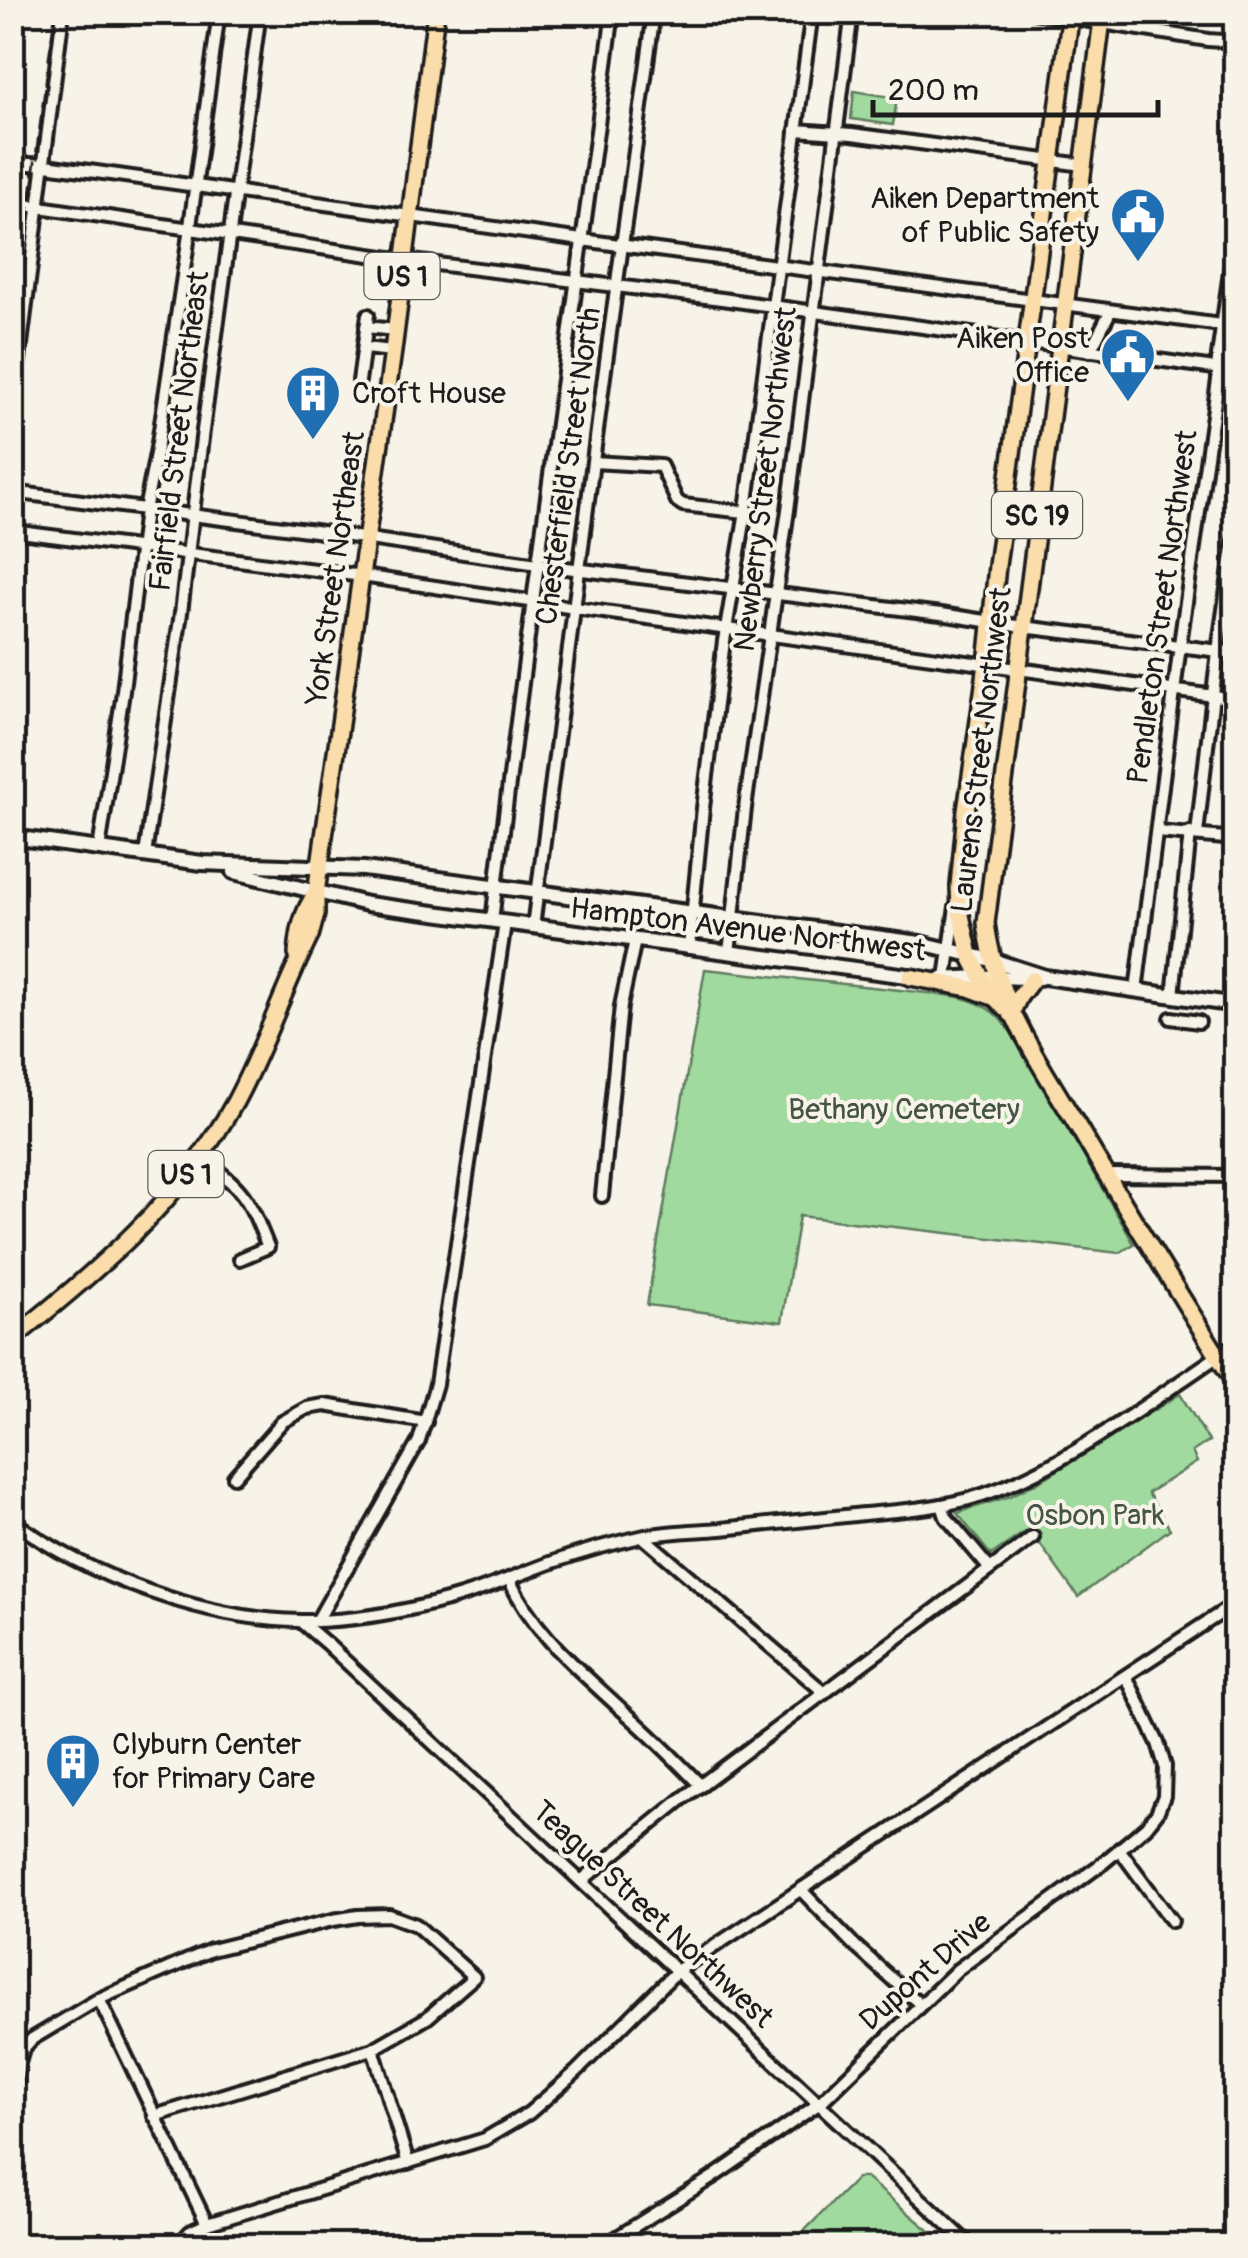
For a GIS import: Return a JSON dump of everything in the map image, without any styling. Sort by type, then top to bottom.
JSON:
[{"type":"main road","name":"York Street Northeast","points":[[12,1339],[128,1242],[200,1158],[252,1069],[297,962],[298,932],[304,910],[316,893],[321,868],[436,12]]},
{"type":"main road","name":"Laurens Street Northwest","points":[[1071,16],[966,811],[960,886],[963,928],[970,954],[990,977],[1106,1176],[1236,1385]]},
{"type":"main road","name":"Laurens Street Northwest","points":[[1011,1014],[988,990],[992,960],[986,923],[1102,18]]},
{"type":"main road","points":[[963,928],[973,933],[987,930]]},
{"type":"main road","points":[[910,976],[996,998]]},
{"type":"main road","points":[[1011,1014],[1018,996],[1039,978]]},
{"type":"street","points":[[12,60],[18,12]]},
{"type":"street","points":[[12,415],[63,12]]},
{"type":"street","name":"Fairfield Street Northeast","points":[[99,849],[122,699],[144,510],[158,443],[219,12]]},
{"type":"street","name":"Fairfield Street Northeast","points":[[145,856],[260,12]]},
{"type":"street","name":"Chesterfield Street North","points":[[317,1621],[407,1464],[426,1422],[436,1384],[499,922],[496,888],[532,602],[612,12]]},
{"type":"street","name":"Chesterfield Street North","points":[[534,926],[654,12]]},
{"type":"street","name":"Newberry Street Northwest","points":[[689,948],[726,628],[812,12]]},
{"type":"street","name":"Newberry Street Northwest","points":[[729,952],[852,12]]},
{"type":"street","points":[[1034,12],[1102,18],[1236,42]]},
{"type":"street","points":[[796,130],[837,132],[1083,166]]},
{"type":"street","points":[[12,163],[1236,327]]},
{"type":"street","points":[[12,203],[404,260],[722,298],[1236,370]]},
{"type":"street","name":"Pendleton Street Northwest","points":[[1136,991],[1236,230]]},
{"type":"street","points":[[1090,351],[1110,312]]},
{"type":"street","points":[[359,381],[367,321],[396,330]]},
{"type":"street","points":[[364,348],[393,351]]},
{"type":"street","points":[[593,462],[662,466],[676,501],[684,506],[745,512]]},
{"type":"street","points":[[12,492],[1236,653]]},
{"type":"street","name":"Pendleton Street Northwest","points":[[1199,1022],[1176,1019],[1193,833],[1236,526]]},
{"type":"street","points":[[12,531],[362,576],[1236,699]]},
{"type":"street","points":[[1158,832],[1236,838]]},
{"type":"street","points":[[12,837],[202,863]]},
{"type":"street","name":"Hampton Avenue Northwest","points":[[202,863],[364,869],[732,919],[949,949],[1039,978]]},
{"type":"street","name":"Hampton Avenue Northwest","points":[[202,863],[367,904],[910,976],[1039,978],[1236,1005]]},
{"type":"street","name":"Laurens Street Northwest","points":[[946,978],[960,886]]},
{"type":"street","points":[[602,1196],[621,1006],[635,940]]},
{"type":"street","points":[[200,1158],[244,1194],[268,1247],[240,1259]]},
{"type":"street","points":[[1106,1176],[1236,1176]]},
{"type":"street","points":[[12,1520],[68,1556],[141,1588],[208,1609],[300,1621],[386,1614],[454,1598],[586,1551],[643,1537],[942,1504],[984,1494],[1041,1469],[1102,1433],[1217,1354],[1236,1346]]},
{"type":"street","points":[[234,1478],[282,1422],[307,1408],[325,1405],[426,1422]]},
{"type":"street","points":[[942,1504],[946,1517],[990,1569]]},
{"type":"street","points":[[643,1537],[824,1693]]},
{"type":"street","points":[[581,1880],[700,1786],[1034,1537]]},
{"type":"street","points":[[509,1579],[524,1610],[546,1638],[700,1786]]},
{"type":"street","points":[[177,2246],[190,2232],[207,2224],[485,2139],[529,2113],[677,1971],[1236,1603]]},
{"type":"street","name":"Teague Street Northwest","points":[[300,1621],[971,2246]]},
{"type":"street","name":"Dupont Drive","points":[[603,2246],[698,2187],[820,2103],[975,1955],[1119,1849],[1152,1820],[1161,1805],[1165,1766],[1126,1676]]},
{"type":"street","points":[[1119,1849],[1172,1921]]},
{"type":"street","points":[[800,1890],[920,2004]]},
{"type":"street","points":[[12,2109],[24,2049],[42,2031],[99,1999],[211,1950],[334,1920],[389,1915],[416,1925],[474,1977],[427,2018],[373,2049],[154,2116]]},
{"type":"street","points":[[99,1999],[207,2224]]},
{"type":"street","points":[[373,2049],[408,2163]]},
{"type":"green space","points":[[854,91],[897,98],[893,125],[851,119]]},
{"type":"green space","name":"Bethany Cemetery","points":[[705,969],[946,995],[984,1006],[1001,1020],[1024,1052],[1134,1244],[1119,1253],[799,1216],[782,1322],[647,1305]]},
{"type":"green space","name":"Osbon Park","points":[[1180,1394],[1209,1441],[1192,1452],[1197,1462],[1148,1493],[1170,1529],[1078,1597],[1029,1529],[991,1555],[957,1513],[1010,1496],[1042,1480]]},
{"type":"green space","points":[[857,2178],[866,2178],[930,2231],[918,2245],[807,2245],[799,2236]]},
{"type":"railway","points":[[12,335],[55,12]]},
{"type":"place","name":"Aiken Department of Public Safety","points":[[1138,264]]},
{"type":"place","name":"Aiken Post Office","points":[[1128,404]]},
{"type":"place","name":"Croft House","points":[[313,442]]},
{"type":"place","name":"Clyburn Center for Primary Care","points":[[73,1810]]}]
